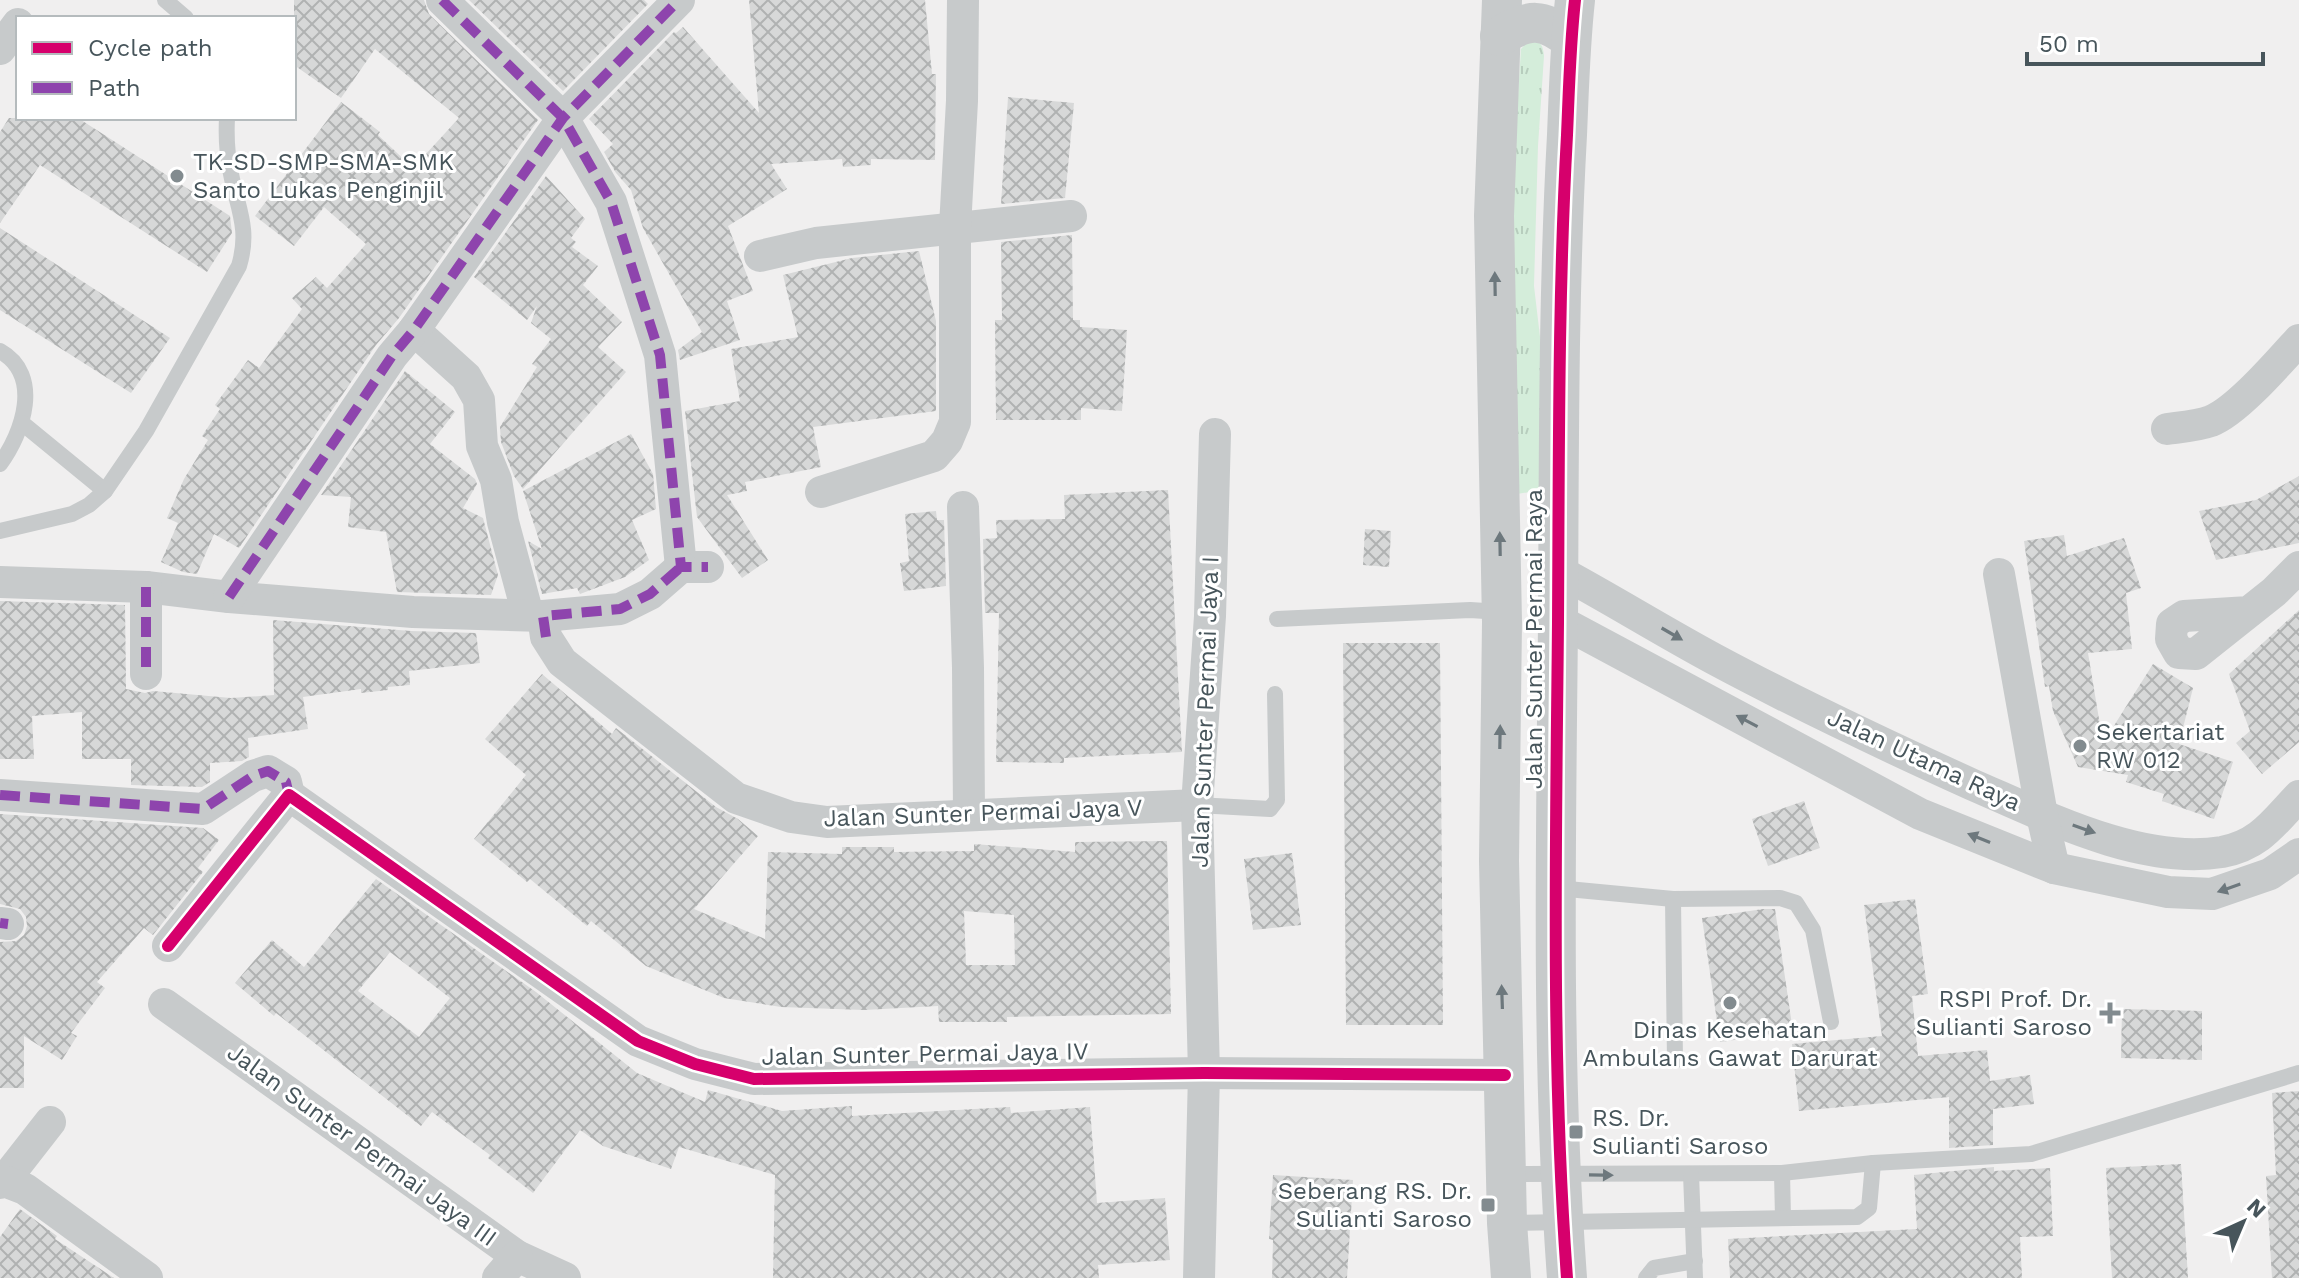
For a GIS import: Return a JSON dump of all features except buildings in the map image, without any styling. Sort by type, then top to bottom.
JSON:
[{"type":"street","points":[[0,582],[146,587],[539,623],[620,609],[695,567],[660,355],[611,202],[563,118],[442,0]]},
{"type":"street","points":[[229,597],[392,356],[414,330],[563,118],[679,0]]},
{"type":"street","points":[[821,492],[934,456],[947,441],[955,422],[955,227],[962,101],[963,0]]},
{"type":"street","name":"Jalan Sunter Permai Raya","points":[[1567,1278],[1555,888],[1561,220],[1570,39],[1575,0]]},
{"type":"street","points":[[1501,18],[1517,25],[1534,22],[1554,26],[1570,39]]},
{"type":"street","name":"Jalan Sunter Permai Raya","points":[[1501,18],[1494,216],[1501,612],[1499,861],[1507,1223],[1511,1278]]},
{"type":"street","points":[[0,49],[16,27]]},
{"type":"street","points":[[760,256],[816,243],[1071,216]]},
{"type":"street","points":[[414,330],[466,377],[479,400],[482,446],[496,480],[503,522],[539,623]]},
{"type":"street","points":[[2167,429],[2214,420],[2240,400],[2299,340]]},
{"type":"street","name":"Jalan Sunter Permai Jaya I","points":[[1199,1278],[1204,1073],[1197,805],[1210,616],[1215,434]]},
{"type":"street","points":[[963,507],[969,815]]},
{"type":"street","points":[[2249,612],[2299,567]]},
{"type":"street","name":"Jalan Utama Raya","points":[[1557,570],[1716,660],[1902,753],[2042,815],[2128,845],[2177,855],[2223,852],[2255,842],[2299,796]]},
{"type":"street","points":[[1999,574],[2054,868]]},
{"type":"street","points":[[146,587],[146,674]]},
{"type":"street","name":"Jalan Utama Raya","points":[[1558,620],[1920,814],[2054,868],[2168,892],[2212,894],[2270,874],[2299,854]]},
{"type":"street","name":"Jalan Sunter Permai Jaya V","points":[[539,623],[562,662],[736,798],[791,817],[827,822],[1197,805]]},
{"type":"street","name":"Jalan Sunter Permai Jaya IV","points":[[0,795],[203,809],[253,776],[268,771],[286,782],[289,795],[638,1041],[695,1064],[754,1079],[1204,1073],[1505,1075]]},
{"type":"street","points":[[168,946],[289,795]]},
{"type":"street","name":"Jalan Sunter Permai Jaya III","points":[[164,1004],[507,1267],[565,1278]]},
{"type":"street","points":[[50,1122],[2,1182],[25,1189],[147,1278]]},
{"type":"lane","points":[[165,0],[184,16]]},
{"type":"lane","points":[[0,531],[72,514],[105,491],[146,431],[239,266],[245,231],[226,145],[227,120]]},
{"type":"lane","points":[[0,464],[12,447],[22,423],[24,382],[19,366],[3,353]]},
{"type":"lane","points":[[22,423],[105,491]]},
{"type":"lane","points":[[1277,619],[1470,610],[1501,612]]},
{"type":"lane","points":[[1197,805],[1270,809],[1277,800],[1275,694]]},
{"type":"lane","points":[[1555,888],[1673,899],[1780,898],[1796,903],[1813,930],[1831,1022]]},
{"type":"lane","points":[[1673,899],[1675,1061]]},
{"type":"lane","points":[[1506,1174],[1782,1173],[1873,1163],[2031,1154],[2299,1073]]},
{"type":"lane","points":[[1507,1223],[1857,1217],[1869,1208],[1873,1163]]},
{"type":"lane","points":[[1782,1173],[1783,1218]]},
{"type":"lane","points":[[1646,1278],[1654,1268],[1695,1269],[1691,1174]]},
{"type":"green space","points":[[1531,38],[1541,44],[1544,56],[1534,286],[1547,396],[1543,490],[1517,494],[1512,192],[1521,49]]},
{"type":"marked path","points":[[442,0],[563,118],[611,202],[660,355],[681,567],[708,567]]},
{"type":"marked path","points":[[229,597],[392,356],[414,330],[563,118],[679,0]]},
{"type":"marked path","points":[[546,637],[543,616],[620,609],[650,594],[681,567]]},
{"type":"marked path","points":[[146,587],[146,674]]},
{"type":"marked path","points":[[0,795],[203,809],[253,776],[268,771],[286,782],[289,795]]},
{"type":"marked path","points":[[0,923],[8,924]]},
{"type":"cycle path","points":[[1567,1278],[1559,1114],[1556,869],[1560,318],[1575,0]]},
{"type":"cycle path","points":[[168,946],[289,795],[638,1041],[695,1064],[754,1079],[1204,1073],[1505,1075]]},
{"type":"place","name":"TK-SD-SMP-SMA-SMK Santo Lukas Penginjil","points":[[177,176]]},
{"type":"place","name":"Sekertariat RW 012","points":[[2080,746]]},
{"type":"place","name":"Dinas Kesehatan Ambulans Gawat Darurat","points":[[1730,1003]]},
{"type":"place","name":"RSPI Prof. Dr. Sulianti Saroso","points":[[2110,1013]]},
{"type":"place","name":"RS. Dr. Sulianti Saroso","points":[[1576,1132]]},
{"type":"place","name":"Seberang RS. Dr. Sulianti Saroso","points":[[1488,1205]]}]
